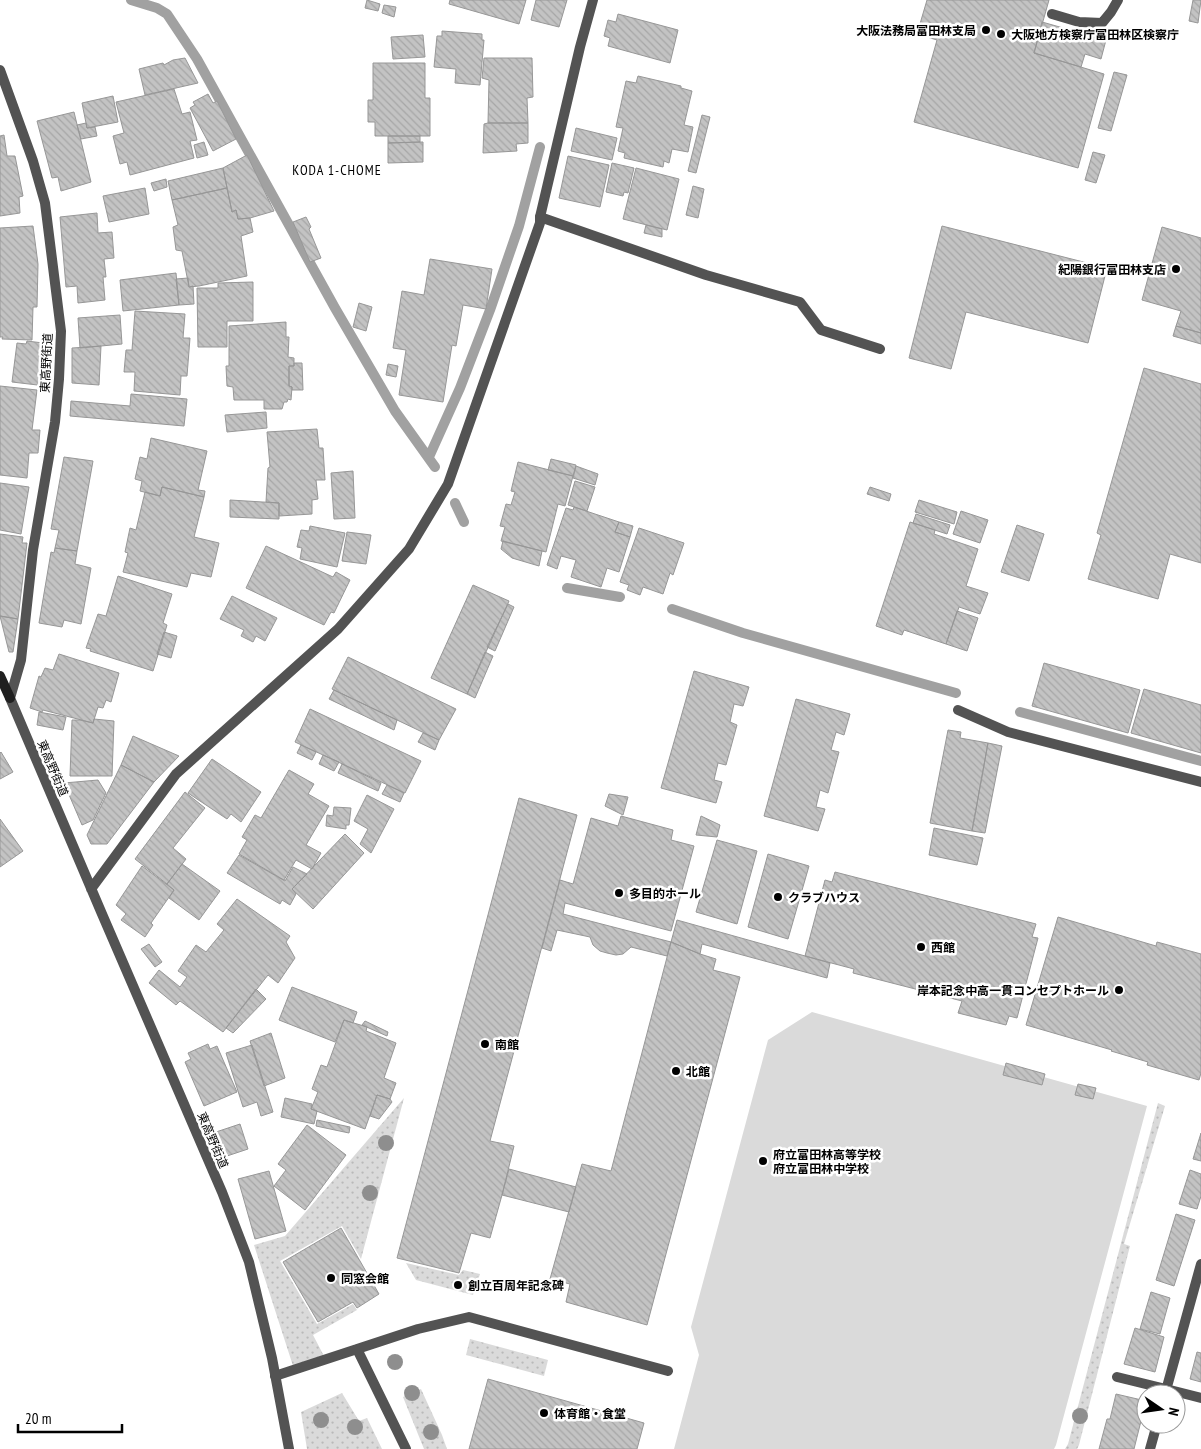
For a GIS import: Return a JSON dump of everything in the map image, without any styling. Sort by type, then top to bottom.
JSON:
[{"type":"street","points":[[91,889],[176,774],[338,628],[409,549],[448,484],[540,223],[580,47],[593,0]]},
{"type":"street","points":[[1052,14],[1079,22],[1102,23],[1118,0]]},
{"type":"street","name":"東高野街道","points":[[0,70],[33,161],[45,203],[60,331],[59,379],[55,422],[34,550],[20,660],[10,698],[222,1192],[246,1253],[275,1376],[289,1449]]},
{"type":"street","points":[[540,217],[706,275],[800,302],[821,330],[880,350]]},
{"type":"street","points":[[0,676],[10,698]]},
{"type":"street","points":[[958,710],[1008,732],[1201,782]]},
{"type":"street","points":[[1167,1384],[1201,1264]]},
{"type":"street","points":[[275,1376],[418,1329],[469,1317],[668,1371]]},
{"type":"street","points":[[357,1349],[406,1449]]},
{"type":"street","points":[[1117,1377],[1139,1384]]},
{"type":"street","points":[[1186,1396],[1201,1398]]},
{"type":"street","points":[[1150,1449],[1154,1434]]},
{"type":"shaded area","points":[[812,1012],[1147,1106],[1054,1449],[674,1449],[699,1355],[691,1327],[768,1040]]},
{"type":"shaded area","points":[[404,1098],[361,1259],[342,1226],[280,1261],[317,1324],[353,1304],[357,1310],[313,1335],[325,1358],[294,1369],[254,1245],[285,1236]]},
{"type":"shaded area","points":[[1158,1103],[1165,1106],[1124,1244],[1130,1246],[1079,1445],[1077,1449],[1065,1449],[1068,1444]]},
{"type":"shaded area","points":[[406,1263],[459,1275],[463,1270],[480,1274],[473,1295],[416,1280]]},
{"type":"shaded area","points":[[470,1339],[548,1360],[544,1376],[466,1355]]},
{"type":"shaded area","points":[[421,1389],[447,1449],[424,1449],[403,1397]]},
{"type":"shaded area","points":[[342,1393],[359,1421],[367,1418],[382,1449],[307,1449],[301,1412]]},
{"type":"building","points":[[367,0],[380,4],[378,11],[365,8]]},
{"type":"building","points":[[450,0],[526,0],[519,24],[449,4]]},
{"type":"building","points":[[536,0],[567,0],[559,27],[531,20]]},
{"type":"building","points":[[927,0],[1049,0],[1034,53],[1104,74],[1078,168],[914,122],[937,40],[917,34]]},
{"type":"building","points":[[1193,0],[1201,0],[1198,23],[1189,21]]},
{"type":"building","points":[[384,5],[396,7],[394,17],[382,13]]},
{"type":"building","points":[[618,14],[678,30],[670,63],[608,46],[610,38],[604,36],[608,20],[616,22]]},
{"type":"building","points":[[1042,22],[1106,40],[1101,59],[1085,54],[1081,67],[1034,53]]},
{"type":"building","points":[[442,31],[482,34],[482,40],[484,40],[480,85],[455,83],[456,69],[434,67],[437,36],[442,36]]},
{"type":"building","points":[[423,35],[425,57],[393,59],[391,37]]},
{"type":"building","points":[[185,58],[198,83],[145,95],[139,69],[163,63],[164,65],[173,60]]},
{"type":"building","points":[[484,58],[532,58],[533,97],[527,98],[528,123],[488,123],[489,80],[482,78]]},
{"type":"building","points":[[373,63],[425,63],[425,98],[430,98],[430,136],[375,136],[375,122],[368,122],[368,100],[373,100]]},
{"type":"building","points":[[1114,72],[1127,75],[1111,131],[1098,128]]},
{"type":"building","points":[[638,76],[681,86],[681,88],[692,91],[684,125],[693,127],[688,152],[672,149],[669,163],[664,161],[663,167],[624,158],[625,153],[618,151],[623,128],[616,127],[626,81],[636,83]]},
{"type":"building","points":[[174,89],[182,114],[190,112],[197,140],[190,141],[194,158],[130,175],[127,162],[120,164],[113,136],[124,133],[116,102]]},
{"type":"building","points":[[208,94],[213,103],[217,101],[236,139],[213,151],[190,108],[195,105],[193,102]]},
{"type":"building","points":[[113,96],[118,122],[87,128],[82,103]]},
{"type":"building","points":[[74,112],[91,182],[61,191],[58,177],[52,178],[37,121]]},
{"type":"building","points":[[702,115],[710,117],[696,173],[688,171]]},
{"type":"building","points":[[86,123],[87,128],[95,127],[97,136],[81,139],[77,125]]},
{"type":"building","points":[[528,123],[528,143],[516,144],[517,151],[483,153],[484,124]]},
{"type":"building","points":[[576,128],[617,138],[612,160],[571,151]]},
{"type":"building","points":[[4,135],[7,156],[15,156],[23,196],[19,197],[20,213],[0,216],[0,136]]},
{"type":"building","points":[[388,136],[420,136],[420,142],[388,143]]},
{"type":"building","points":[[204,142],[208,155],[197,158],[194,145]]},
{"type":"building","points":[[423,142],[423,162],[388,163],[388,143]]},
{"type":"building","points":[[1093,152],[1105,155],[1096,183],[1085,180]]},
{"type":"building","points":[[247,155],[274,211],[250,218],[238,219],[236,210],[232,212],[223,168]]},
{"type":"building","points":[[568,156],[609,165],[600,207],[559,198]]},
{"type":"building","points":[[612,163],[634,168],[628,193],[624,192],[623,196],[606,192]]},
{"type":"building","points":[[223,168],[227,188],[172,200],[168,181]]},
{"type":"building","points":[[636,168],[679,179],[667,230],[623,219]]},
{"type":"building","points":[[166,179],[167,187],[154,191],[151,183]]},
{"type":"building","points":[[693,186],[704,189],[698,218],[686,215]]},
{"type":"building","points":[[145,188],[149,214],[109,222],[103,196]]},
{"type":"building","points":[[227,188],[232,212],[236,210],[238,219],[250,218],[253,232],[241,236],[247,276],[189,287],[182,251],[176,250],[173,227],[178,225],[172,200]]},
{"type":"building","points":[[97,213],[98,233],[112,232],[114,258],[104,259],[106,277],[103,277],[105,300],[78,303],[77,286],[66,287],[60,217]]},
{"type":"building","points":[[306,217],[321,258],[310,262],[293,222]]},
{"type":"building","points":[[646,225],[662,229],[662,237],[644,233]]},
{"type":"building","points":[[33,226],[38,264],[37,307],[33,307],[32,340],[2,339],[3,337],[0,337],[0,228]]},
{"type":"building","points":[[942,226],[1107,268],[1088,343],[966,312],[951,369],[909,358]]},
{"type":"building","name":"紀陽銀行富田林支店","points":[[1162,227],[1201,238],[1201,333],[1176,326],[1181,311],[1142,300]]},
{"type":"building","points":[[430,259],[492,269],[486,309],[463,305],[456,346],[452,345],[443,402],[399,395],[406,350],[393,348],[402,291],[424,295]]},
{"type":"building","points":[[176,273],[179,305],[123,311],[120,280]]},
{"type":"building","points":[[188,278],[189,287],[193,286],[194,304],[179,305],[176,279]]},
{"type":"building","points":[[253,282],[253,321],[227,321],[227,347],[198,347],[197,288],[218,288],[218,283]]},
{"type":"building","points":[[359,303],[372,307],[366,331],[353,327]]},
{"type":"building","points":[[135,311],[185,314],[183,338],[190,338],[187,376],[181,376],[180,395],[134,391],[135,372],[124,372],[126,350],[132,350]]},
{"type":"building","points":[[120,315],[122,344],[80,348],[78,318]]},
{"type":"building","points":[[286,322],[286,337],[289,337],[288,357],[294,358],[294,366],[289,366],[289,386],[292,387],[291,400],[288,399],[287,402],[284,402],[282,409],[264,409],[264,400],[234,400],[233,387],[227,386],[226,366],[229,366],[229,326]]},
{"type":"building","points":[[1176,326],[1201,333],[1201,344],[1173,336]]},
{"type":"building","points":[[27,341],[51,344],[46,386],[12,382],[17,343],[26,344]]},
{"type":"building","points":[[101,346],[99,385],[72,383],[72,348]]},
{"type":"building","points":[[294,363],[302,363],[303,390],[292,390],[292,387],[289,386],[289,366],[294,366]]},
{"type":"building","points":[[388,364],[398,366],[396,377],[386,375]]},
{"type":"building","points":[[1144,368],[1201,384],[1201,563],[1170,554],[1158,599],[1088,579],[1101,535],[1097,533]]},
{"type":"building","points":[[0,386],[37,390],[32,430],[40,430],[38,453],[29,453],[27,478],[0,475]]},
{"type":"building","points":[[131,394],[187,399],[184,426],[70,416],[71,401],[130,406]]},
{"type":"building","points":[[266,412],[267,428],[227,432],[225,415]]},
{"type":"building","points":[[317,429],[319,448],[323,448],[325,480],[316,480],[318,499],[312,500],[312,514],[279,516],[279,503],[266,502],[268,468],[270,467],[267,432]]},
{"type":"building","points":[[151,438],[207,451],[198,490],[205,491],[204,497],[162,487],[160,496],[140,491],[142,481],[135,479],[140,457],[147,459]]},
{"type":"building","points":[[64,457],[93,461],[77,551],[55,548],[59,530],[51,529]]},
{"type":"building","points":[[551,459],[576,465],[573,476],[548,470]]},
{"type":"building","points":[[518,462],[573,476],[565,506],[558,504],[546,552],[501,541],[505,527],[500,526],[506,504],[511,505],[515,492],[511,491]]},
{"type":"building","points":[[576,466],[598,474],[595,485],[573,478]]},
{"type":"building","points":[[353,471],[355,518],[334,519],[331,473]]},
{"type":"building","points":[[575,481],[595,487],[587,511],[568,505]]},
{"type":"building","points":[[0,483],[29,487],[21,534],[0,530]]},
{"type":"building","points":[[162,487],[204,497],[194,537],[219,543],[211,577],[191,573],[187,587],[123,572],[128,553],[125,552],[130,528],[136,530],[145,492],[160,496]]},
{"type":"building","points":[[870,487],[891,494],[889,501],[867,494]]},
{"type":"building","points":[[230,500],[279,503],[279,519],[230,517]]},
{"type":"building","points":[[919,500],[957,512],[954,524],[915,512]]},
{"type":"building","points":[[574,507],[619,522],[615,532],[630,537],[619,572],[607,568],[601,587],[571,577],[576,560],[561,556],[557,569],[547,565],[566,508],[573,510]]},
{"type":"building","points":[[961,511],[988,520],[980,543],[953,534]]},
{"type":"building","points":[[916,514],[950,525],[947,534],[913,523]]},
{"type":"building","points":[[619,522],[633,526],[630,537],[615,532]]},
{"type":"building","points":[[910,522],[935,530],[934,534],[978,549],[966,586],[988,593],[980,614],[959,607],[946,644],[904,630],[902,635],[876,626]]},
{"type":"building","points":[[1017,525],[1044,534],[1029,581],[1001,572]]},
{"type":"building","points":[[310,526],[345,533],[337,567],[300,559],[302,548],[297,547],[301,530],[309,531]]},
{"type":"building","points":[[639,528],[684,543],[673,575],[670,573],[663,594],[643,587],[640,595],[627,590],[629,585],[620,582]]},
{"type":"building","points":[[347,532],[371,535],[366,564],[342,561]]},
{"type":"building","points":[[0,534],[23,537],[22,543],[27,543],[18,619],[0,616]]},
{"type":"building","points":[[503,541],[542,551],[539,566],[512,558],[501,549]]},
{"type":"building","points":[[266,546],[333,577],[336,572],[350,580],[334,613],[331,612],[324,625],[246,588]]},
{"type":"building","points":[[55,548],[77,551],[75,564],[91,568],[81,624],[64,620],[62,627],[39,623],[51,552],[54,553]]},
{"type":"building","points":[[118,576],[172,594],[163,623],[167,625],[153,671],[90,651],[91,649],[86,648],[98,614],[106,616]]},
{"type":"building","points":[[473,585],[509,601],[467,694],[431,678]]},
{"type":"building","points":[[232,596],[277,618],[265,641],[256,636],[253,642],[241,636],[244,630],[220,619]]},
{"type":"building","points":[[508,604],[514,607],[495,651],[487,647]]},
{"type":"building","points":[[957,611],[978,618],[967,651],[946,644]]},
{"type":"building","points":[[0,616],[18,619],[13,652],[9,652]]},
{"type":"building","points":[[164,632],[177,636],[171,658],[157,654]]},
{"type":"building","points":[[485,652],[493,656],[475,698],[467,694]]},
{"type":"building","points":[[59,654],[119,673],[111,702],[106,700],[103,708],[98,707],[93,723],[30,708],[39,676],[41,677],[45,668],[53,670]]},
{"type":"building","points":[[348,657],[456,709],[439,740],[332,689]]},
{"type":"building","points":[[1044,663],[1140,690],[1128,733],[1032,706]]},
{"type":"building","points":[[694,671],[749,687],[743,706],[734,704],[730,722],[737,725],[726,765],[718,763],[714,780],[722,782],[716,803],[661,788]]},
{"type":"building","points":[[1144,689],[1201,705],[1201,753],[1131,733]]},
{"type":"building","points":[[334,690],[397,720],[394,730],[329,699]]},
{"type":"building","points":[[796,699],[850,714],[844,735],[836,732],[831,750],[839,752],[828,793],[820,790],[816,807],[825,809],[818,831],[764,816]]},
{"type":"building","points":[[310,709],[421,761],[405,793],[295,742]]},
{"type":"building","points":[[39,712],[66,717],[63,730],[37,725]]},
{"type":"building","points":[[94,719],[114,721],[112,776],[70,776],[72,720],[93,723]]},
{"type":"building","points":[[948,730],[961,732],[960,738],[988,743],[972,831],[930,823]]},
{"type":"building","points":[[423,733],[439,740],[435,750],[418,742]]},
{"type":"building","points":[[133,736],[179,756],[154,782],[121,765]]},
{"type":"building","points":[[988,743],[1002,746],[985,833],[972,831]]},
{"type":"building","points":[[301,745],[316,752],[312,760],[297,753]]},
{"type":"building","points":[[0,753],[13,772],[0,779]]},
{"type":"building","points":[[323,755],[339,762],[334,771],[319,764]]},
{"type":"building","points":[[212,759],[261,792],[241,822],[231,814],[227,819],[188,793]]},
{"type":"building","points":[[342,764],[381,783],[378,791],[338,773]]},
{"type":"building","points":[[121,765],[154,782],[107,844],[91,844],[87,835]]},
{"type":"building","points":[[289,770],[314,784],[308,794],[329,806],[306,845],[321,853],[312,869],[296,860],[284,880],[239,854],[247,840],[242,837],[255,815],[261,818]]},
{"type":"building","points":[[98,780],[106,793],[93,820],[82,825],[64,783]]},
{"type":"building","points":[[387,785],[404,793],[400,802],[382,794]]},
{"type":"building","points":[[185,792],[205,808],[173,848],[186,859],[167,884],[135,859]]},
{"type":"building","points":[[609,794],[628,797],[623,815],[605,806]]},
{"type":"building","points":[[367,795],[394,809],[371,853],[360,844],[368,829],[354,821]]},
{"type":"building","name":"南館","points":[[519,798],[577,815],[490,1141],[514,1146],[502,1195],[490,1238],[471,1233],[459,1273],[397,1258]]},
{"type":"building","points":[[334,807],[351,808],[349,825],[346,825],[346,829],[326,826],[327,815],[333,816]]},
{"type":"building","name":"多目的ホール","points":[[621,816],[673,830],[671,840],[694,846],[671,931],[565,903],[563,914],[671,942],[667,956],[631,947],[623,954],[607,953],[600,951],[593,945],[590,937],[557,930],[551,951],[542,948],[560,880],[573,884],[591,818],[618,826]]},
{"type":"building","points":[[701,816],[720,825],[717,837],[696,835]]},
{"type":"building","points":[[0,819],[23,851],[0,867]]},
{"type":"building","points":[[934,828],[983,838],[977,865],[929,855]]},
{"type":"building","points":[[345,834],[364,853],[313,909],[292,889]]},
{"type":"building","points":[[717,840],[757,851],[737,924],[696,912]]},
{"type":"building","name":"クラブハウス","points":[[768,854],[809,866],[788,939],[748,927]]},
{"type":"building","points":[[239,855],[285,881],[293,867],[307,874],[292,889],[296,894],[290,905],[282,900],[280,904],[227,873]]},
{"type":"building","points":[[182,864],[220,891],[199,920],[169,898],[174,890],[167,884]]},
{"type":"building","points":[[142,866],[174,890],[151,923],[153,925],[145,937],[121,920],[126,914],[116,905]]},
{"type":"building","name":"西館","points":[[835,872],[1036,924],[1032,937],[1038,938],[1017,1018],[1009,1016],[1006,1025],[958,1013],[962,1001],[853,973],[854,969],[805,956],[825,880],[832,882]]},
{"type":"building","points":[[237,899],[290,936],[286,942],[295,958],[278,983],[268,975],[223,1032],[180,1001],[176,1005],[149,983],[159,970],[180,987],[187,977],[178,971],[196,945],[206,952],[224,930],[217,924]]},
{"type":"building","name":"岸本記念中高一貫コンセプトホール","points":[[1058,917],[1156,946],[1157,942],[1201,954],[1201,1073],[1199,1080],[1147,1065],[1148,1062],[1112,1050],[1026,1025]]},
{"type":"building","points":[[677,920],[830,963],[827,978],[702,944],[700,954],[671,942]]},
{"type":"building","name":"北館","points":[[671,942],[716,959],[713,970],[740,977],[647,1325],[566,1302],[570,1284],[550,1279],[582,1164],[611,1171]]},
{"type":"building","points":[[149,944],[162,962],[155,967],[141,949]]},
{"type":"building","points":[[292,987],[357,1012],[353,1023],[344,1020],[335,1042],[279,1020]]},
{"type":"building","points":[[256,989],[266,999],[233,1033],[226,1028]]},
{"type":"building","points":[[344,1020],[367,1027],[366,1031],[396,1043],[384,1078],[396,1083],[390,1099],[377,1095],[365,1129],[311,1109],[318,1092],[312,1089],[321,1065],[327,1067]]},
{"type":"building","points":[[365,1021],[388,1032],[387,1036],[362,1025]]},
{"type":"building","points":[[271,1033],[285,1078],[264,1086],[250,1041]]},
{"type":"building","points":[[208,1044],[210,1049],[217,1046],[237,1092],[204,1106],[185,1062],[191,1059],[188,1053]]},
{"type":"building","points":[[252,1045],[273,1112],[261,1116],[257,1102],[243,1107],[226,1053]]},
{"type":"building","points":[[1006,1063],[1045,1074],[1042,1085],[1003,1075]]},
{"type":"building","points":[[1078,1084],[1096,1088],[1093,1099],[1075,1095]]},
{"type":"building","points":[[377,1095],[390,1099],[392,1102],[379,1119],[370,1116]]},
{"type":"building","points":[[285,1098],[312,1104],[311,1109],[317,1111],[314,1124],[281,1117]]},
{"type":"building","points":[[317,1120],[350,1127],[349,1133],[316,1126]]},
{"type":"building","points":[[240,1124],[248,1149],[221,1158],[213,1133]]},
{"type":"building","points":[[307,1125],[346,1155],[305,1210],[274,1186],[286,1170],[278,1164]]},
{"type":"building","points":[[1201,1133],[1201,1161],[1193,1159]]},
{"type":"building","points":[[509,1169],[576,1187],[569,1212],[502,1195]]},
{"type":"building","points":[[1190,1170],[1201,1174],[1201,1196],[1197,1209],[1179,1204]]},
{"type":"building","points":[[269,1171],[286,1231],[255,1239],[238,1179]]},
{"type":"building","points":[[1176,1214],[1195,1220],[1174,1286],[1156,1280]]},
{"type":"building","name":"同窓会館","points":[[341,1228],[379,1294],[357,1308],[353,1302],[318,1322],[283,1262]]},
{"type":"building","points":[[1151,1292],[1170,1298],[1160,1334],[1140,1329]]},
{"type":"building","points":[[1135,1328],[1164,1337],[1155,1372],[1124,1364]]},
{"type":"building","points":[[1197,1352],[1201,1353],[1201,1382],[1190,1379]]},
{"type":"building","name":"体育館・食堂","points":[[488,1379],[644,1423],[637,1449],[469,1449]]},
{"type":"building","points":[[1116,1394],[1136,1399],[1136,1434],[1138,1434],[1134,1449],[1099,1449],[1107,1419],[1110,1419]]},
{"type":"waterway","points":[[131,0],[157,8],[167,14],[197,59],[335,308],[395,411],[435,467]]},
{"type":"waterway","points":[[429,457],[460,388],[490,310],[519,226],[540,147]]},
{"type":"waterway","points":[[455,503],[464,522]]},
{"type":"waterway","points":[[567,588],[620,597]]},
{"type":"waterway","points":[[672,609],[743,633],[956,693]]},
{"type":"waterway","points":[[1020,712],[1201,761]]},
{"type":"place","name":"大阪法務局富田林支局","points":[[986,30]]},
{"type":"place","name":"大阪地方検察庁富田林区検察庁","points":[[1001,34]]},
{"type":"place","name":"紀陽銀行富田林支店","points":[[1176,269]]},
{"type":"place","name":"多目的ホール","points":[[619,893]]},
{"type":"place","name":"クラブハウス","points":[[778,897]]},
{"type":"place","name":"西館","points":[[921,947]]},
{"type":"place","name":"岸本記念中高一貫コンセプトホール","points":[[1119,990]]},
{"type":"place","name":"南館","points":[[485,1044]]},
{"type":"place","name":"北館","points":[[676,1071]]},
{"type":"place","name":"府立富田林高等学校 府立富田林中学校","points":[[763,1161]]},
{"type":"place","name":"同窓会館","points":[[331,1278]]},
{"type":"place","name":"創立百周年記念碑","points":[[458,1285]]},
{"type":"place","name":"体育館・食堂","points":[[544,1413]]},
{"type":"district","name":"KODA 1-CHOME","points":[[337,170]]}]
